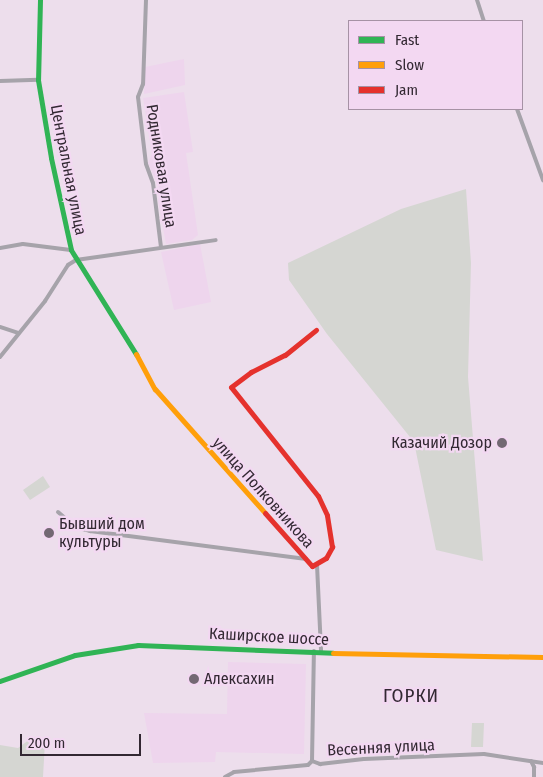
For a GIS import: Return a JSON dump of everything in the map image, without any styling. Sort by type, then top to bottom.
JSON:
[{"type":"street","name":"Центральная улица","points":[[40,0],[38,80],[51,158],[71,250],[132,347],[155,389],[168,406]]},
{"type":"street","name":"Родниковая улица","points":[[146,0],[143,84],[138,97],[146,164],[153,183],[161,247]]},
{"type":"street","points":[[476,0],[484,20]]},
{"type":"street","points":[[0,81],[38,80]]},
{"type":"street","points":[[517,110],[543,180]]},
{"type":"street","points":[[0,357],[45,302],[68,265],[76,260],[216,240]]},
{"type":"street","points":[[0,248],[23,244],[71,250]]},
{"type":"street","points":[[0,327],[18,333]]},
{"type":"street","name":"улица Полковникова","points":[[168,406],[312,566],[317,565],[326,558],[332,547],[327,515],[318,496],[231,387],[251,372],[285,354],[316,330]]},
{"type":"street","points":[[58,512],[75,528],[90,531],[306,559]]},
{"type":"street","points":[[317,565],[321,651]]},
{"type":"street","name":"Каширское шоссе","points":[[0,681],[48,663],[115,647],[162,645],[400,656],[543,657]]},
{"type":"street","points":[[312,761],[314,651]]},
{"type":"street","name":"Весенняя улица","points":[[224,777],[234,772],[308,765],[312,761],[320,764],[484,754],[543,763]]},
{"type":"street","points":[[531,761],[534,767],[534,777]]},
{"type":"shaded area","points":[[184,59],[185,85],[144,94],[145,67]]},
{"type":"shaded area","points":[[184,92],[193,152],[186,153],[198,235],[192,240],[166,244],[158,201],[161,192],[148,163],[152,154],[143,98]]},
{"type":"shaded area","points":[[466,189],[471,263],[468,377],[483,561],[436,550],[414,442],[327,334],[289,280],[288,263],[401,209]]},
{"type":"shaded area","points":[[200,244],[211,302],[174,310],[161,252]]},
{"type":"shaded area","points":[[43,476],[50,487],[30,500],[23,490]]},
{"type":"shaded area","points":[[228,662],[306,664],[304,754],[216,752],[215,762],[153,763],[144,713],[227,714]]},
{"type":"shaded area","points":[[472,723],[484,723],[483,747],[471,747]]},
{"type":"shaded area","points":[[33,737],[45,742],[43,777],[0,777],[0,745],[18,748]]},
{"type":"traffic: fast","points":[[40,0],[38,80],[51,158],[71,250],[136,354]]},
{"type":"traffic: fast","points":[[0,681],[75,655],[138,645],[333,653]]},
{"type":"traffic: slow","points":[[136,354],[155,389],[265,513]]},
{"type":"traffic: slow","points":[[333,653],[543,657]]},
{"type":"traffic: jam","points":[[265,513],[312,566],[326,558],[332,547],[327,515],[318,496],[231,387],[251,372],[285,355],[316,330]]},
{"type":"place","name":"Казачий Дозор","points":[[502,443]]},
{"type":"place","name":"Бывший дом культуры","points":[[49,533]]},
{"type":"place","name":"Алексахин","points":[[194,679]]},
{"type":"district","name":"ГОРКИ","points":[[411,696]]}]
